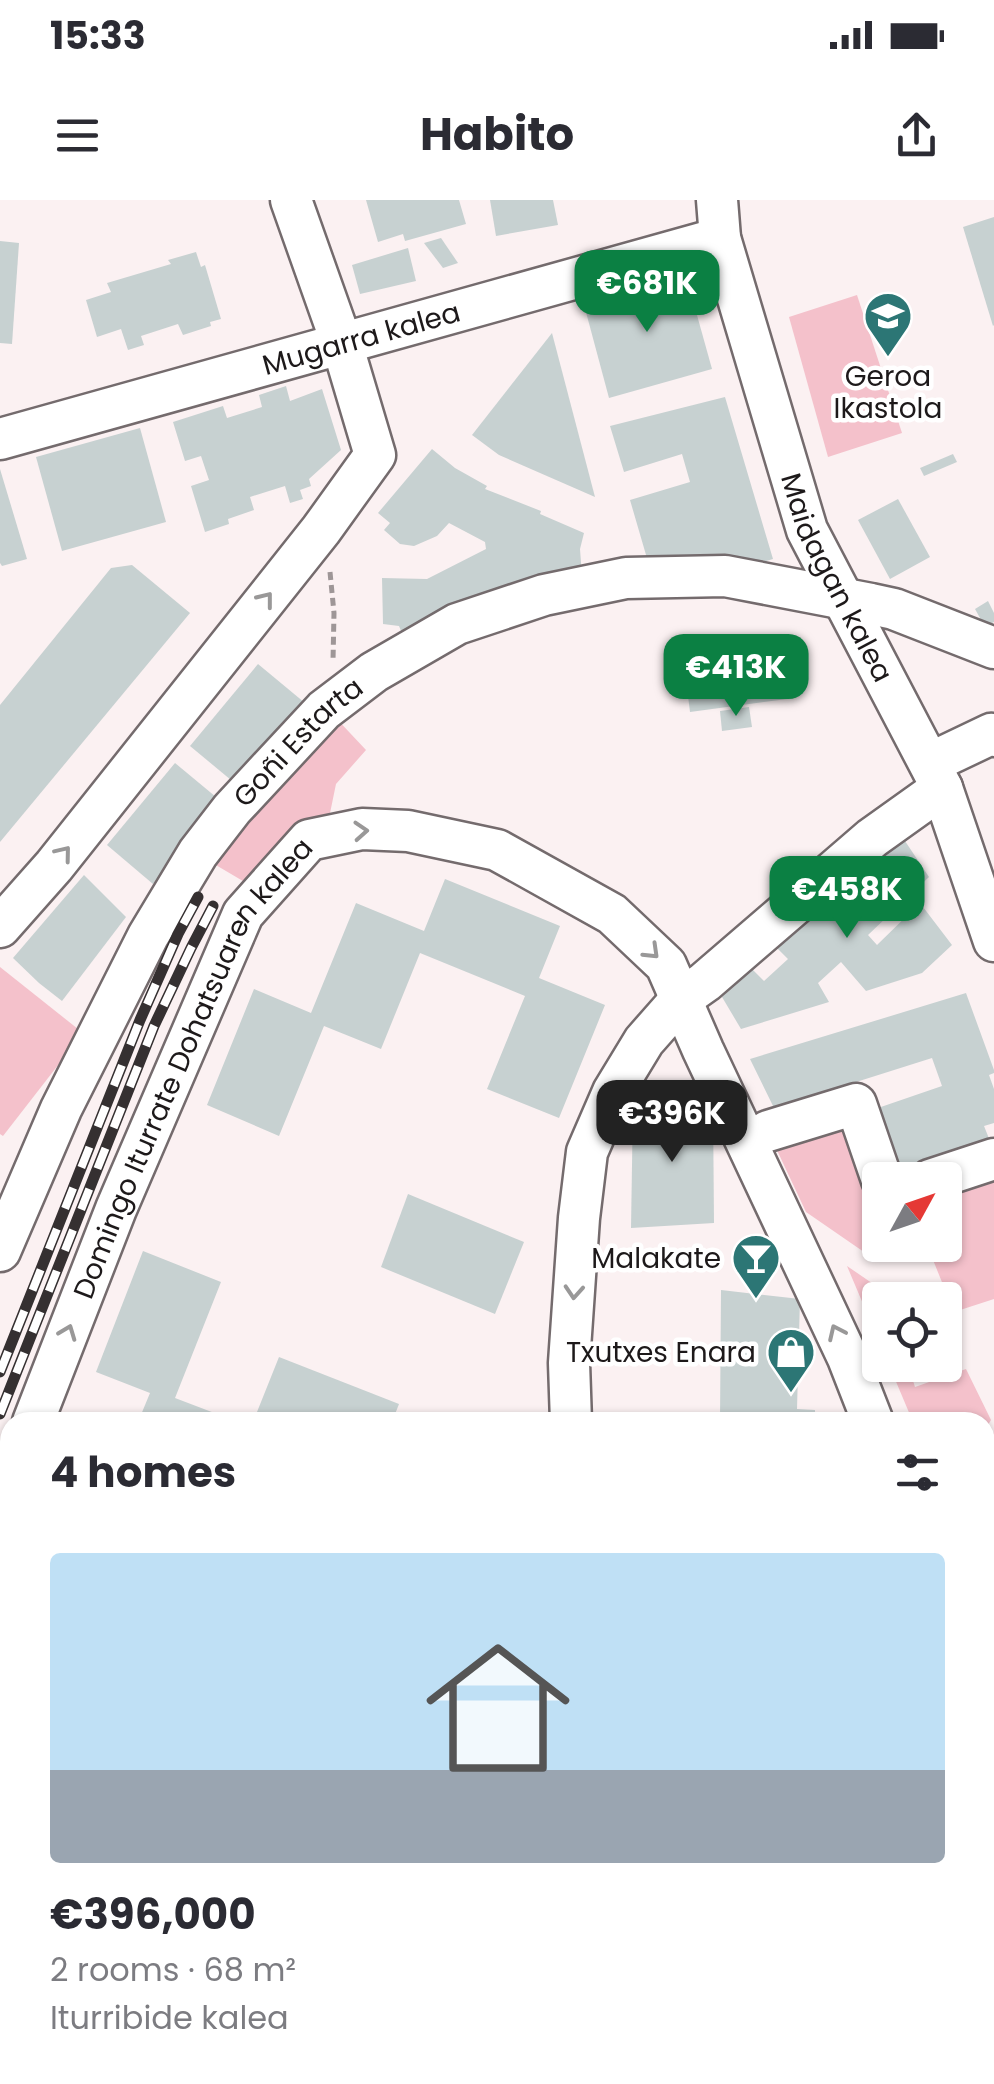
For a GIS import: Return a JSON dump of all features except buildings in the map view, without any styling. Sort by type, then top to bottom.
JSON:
[{"type":"street","points":[[0,927],[54,866],[321,530],[375,455],[342,344],[291,200]]},
{"type":"street","name":"Mugarra kalea","points":[[0,439],[342,344],[718,219]]},
{"type":"street","name":"Maidagan kalea","points":[[718,219],[808,530],[944,772],[994,941]]},
{"type":"street","name":"Goñi Estarta","points":[[0,1251],[61,1109],[148,936],[198,852],[232,809],[324,710],[374,672],[457,624],[544,595],[626,578],[725,576],[894,609],[994,648]]},
{"type":"street","points":[[570,1412],[568,1363],[587,1152],[613,1092],[644,1041],[681,999],[944,772],[991,734],[994,736]]},
{"type":"street","name":"Domingo Iturrate Dohatsuaren kalea","points":[[37,1412],[116,1209],[243,914],[309,840],[362,829],[408,831],[497,850],[612,914],[666,965],[848,1358],[869,1412]]},
{"type":"street","points":[[768,1131],[856,1104],[876,1162]]},
{"type":"street","points":[[962,1170],[994,1159]]},
{"type":"path","points":[[321,530],[334,614],[334,657],[324,710]]},
{"type":"shaded area","points":[[857,295],[902,433],[828,457],[789,317]]},
{"type":"shaded area","points":[[334,716],[366,750],[336,784],[329,818],[248,884],[209,861]]},
{"type":"shaded area","points":[[0,967],[83,1033],[3,1136],[0,1134]]},
{"type":"shaded area","points":[[856,1104],[874,1162],[862,1162],[862,1251],[806,1212],[768,1131]]},
{"type":"shaded area","points":[[994,1157],[994,1299],[962,1309],[962,1282],[942,1282],[934,1262],[962,1262],[962,1172]]},
{"type":"shaded area","points":[[847,1266],[870,1282],[862,1282],[862,1301]]},
{"type":"shaded area","points":[[966,1369],[987,1412],[909,1412],[896,1382],[913,1382],[915,1387],[929,1382],[962,1382],[962,1370]]},
{"type":"railway","points":[[0,1372],[140,1020],[198,897]]},
{"type":"railway","points":[[1,1412],[154,1026],[213,906]]},
{"type":"place","name":"Geroa Ikastola","points":[[888,358]]},
{"type":"place","name":"Malakate","points":[[756,1300]]},
{"type":"place","name":"Txutxes Enara","points":[[791,1394]]}]
